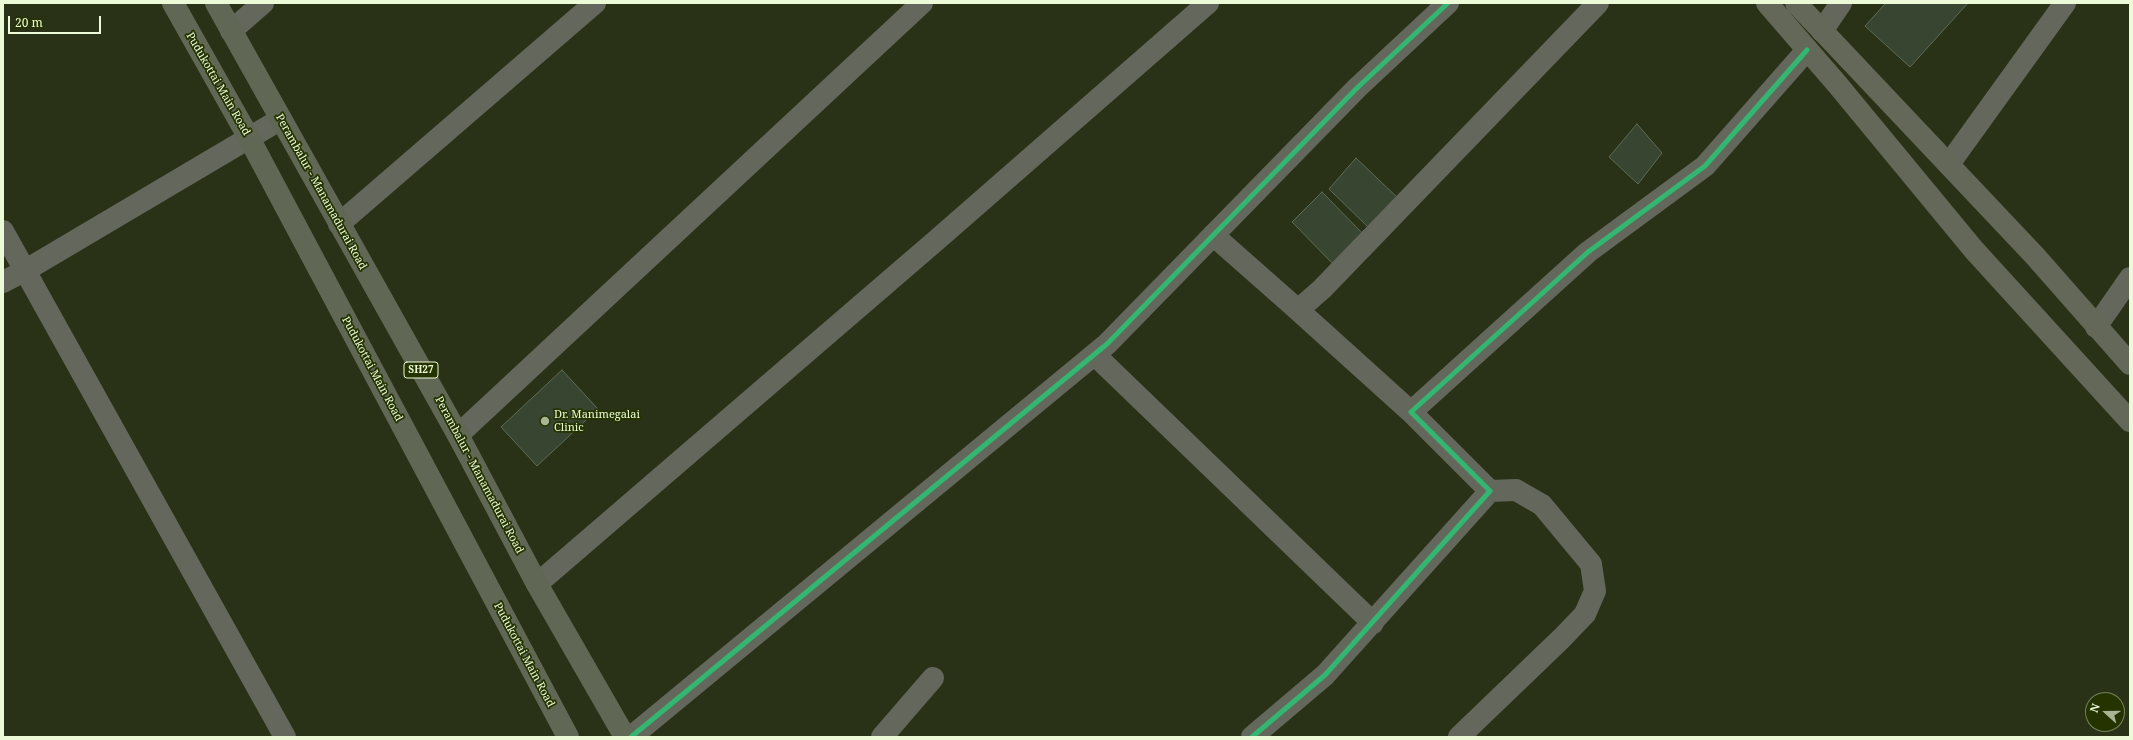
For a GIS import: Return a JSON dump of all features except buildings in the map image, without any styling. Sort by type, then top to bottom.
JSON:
[{"type":"main road","name":"Pudukottai Main Road","points":[[173,3],[249,138],[568,737]]},
{"type":"main road","name":"Perambalur - Manamadurai Road","points":[[216,3],[458,435],[537,584],[625,737]]},
{"type":"street","points":[[231,31],[263,3]]},
{"type":"street","points":[[339,224],[595,3]]},
{"type":"street","points":[[458,435],[922,3]]},
{"type":"street","points":[[537,584],[939,238],[1208,3]]},
{"type":"street","points":[[631,737],[1095,355],[1357,88],[1448,3]]},
{"type":"street","points":[[1298,310],[1322,290],[1598,3]]},
{"type":"street","points":[[1767,3],[1974,250],[2130,421]]},
{"type":"street","points":[[1796,3],[2035,256],[2130,364]]},
{"type":"street","points":[[1822,31],[1841,3]]},
{"type":"street","points":[[1949,164],[2065,3]]},
{"type":"street","points":[[1411,412],[1588,252],[1706,166],[1807,50]]},
{"type":"street","points":[[3,282],[26,270],[281,119]]},
{"type":"street","points":[[3,231],[285,737]]},
{"type":"street","points":[[1213,235],[1411,412],[1490,491]]},
{"type":"street","points":[[2096,327],[2130,278]]},
{"type":"street","points":[[1095,355],[1373,623]]},
{"type":"street","points":[[1252,737],[1325,675],[1490,491],[1516,490],[1542,505],[1591,564],[1595,591],[1585,614],[1502,698],[1459,737]]},
{"type":"street","points":[[882,737],[933,678]]},
{"type":"cycle path","points":[[631,737],[1107,344],[1357,88],[1448,3]]},
{"type":"cycle path","points":[[1252,737],[1325,675],[1490,491],[1411,412],[1588,252],[1705,166],[1807,50]]},
{"type":"place","name":"Dr. Manimegalai Clinic","points":[[545,421]]}]
